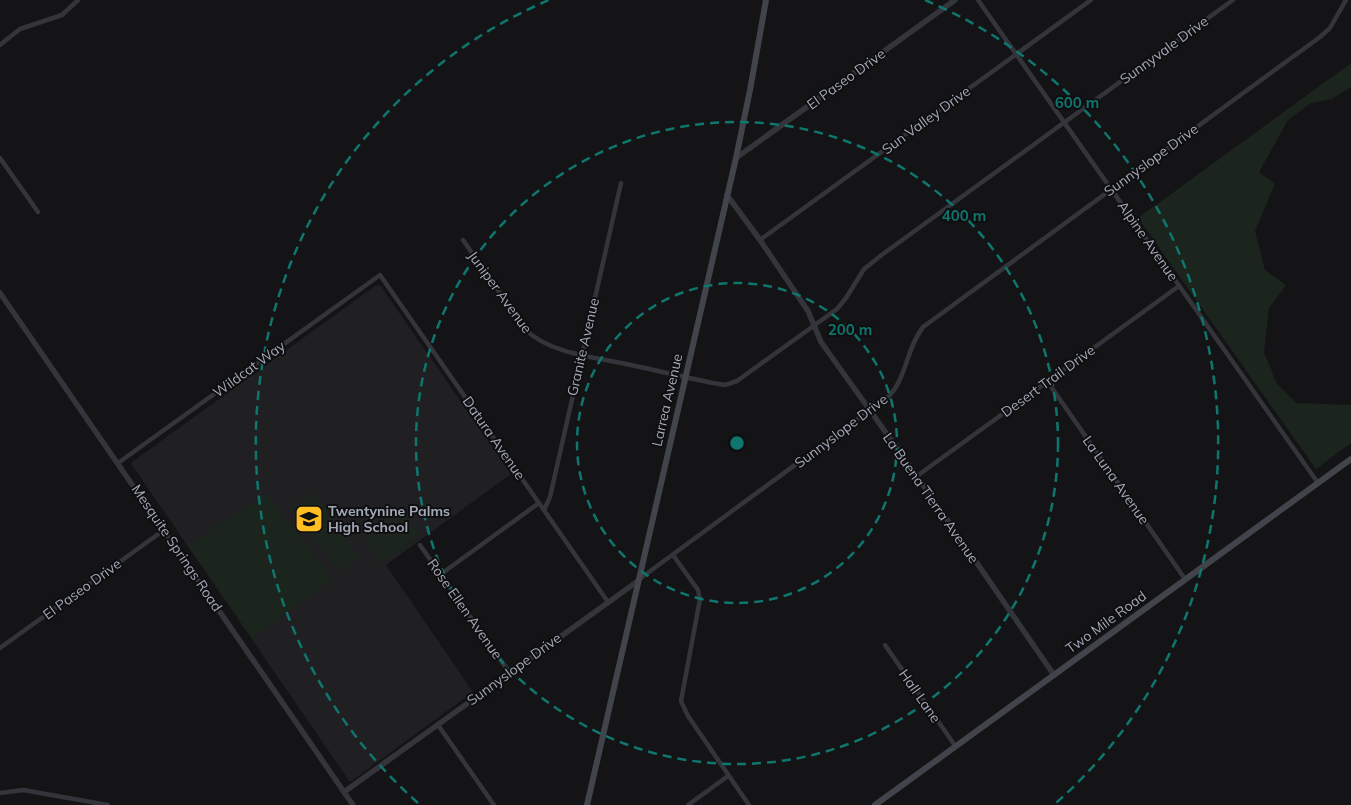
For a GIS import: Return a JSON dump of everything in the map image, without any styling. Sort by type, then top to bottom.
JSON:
[{"type":"main road","name":"Larrea Avenue","points":[[587,805],[736,158],[756,61],[766,0]]},
{"type":"main road","name":"Two Mile Road","points":[[875,805],[1351,459]]},
{"type":"street","points":[[0,45],[20,29],[62,15],[78,0]]},
{"type":"street","name":"El Paseo Drive","points":[[736,158],[955,0]]},
{"type":"street","name":"Alpine Avenue","points":[[978,0],[1318,483]]},
{"type":"street","name":"Sun Valley Drive","points":[[760,240],[1091,0]]},
{"type":"street","name":"Sunnyvale Drive","points":[[685,377],[725,385],[737,381],[837,309],[851,291],[864,269],[883,254],[1233,0]]},
{"type":"street","name":"Sunnyslope Drive","points":[[344,792],[638,581],[870,411],[893,392],[902,376],[913,341],[923,327],[1320,37],[1330,28],[1346,0]]},
{"type":"street","points":[[0,158],[38,212]]},
{"type":"street","name":"Granite Avenue","points":[[544,510],[550,497],[621,183]]},
{"type":"street","name":"La Buena Tierra Avenue","points":[[727,195],[808,311],[822,342],[1054,675]]},
{"type":"street","name":"Juniper Avenue","points":[[464,240],[533,338],[557,348],[685,377]]},
{"type":"street","name":"Wildcat Way","points":[[118,463],[380,275]]},
{"type":"street","name":"Datura Avenue","points":[[380,275],[608,602]]},
{"type":"street","name":"Desert Trail Drive","points":[[917,476],[1179,286]]},
{"type":"street","name":"Mesquite Springs Road","points":[[0,292],[353,805]]},
{"type":"street","name":"La Luna Avenue","points":[[1047,381],[1185,579]]},
{"type":"street","points":[[441,574],[539,503]]},
{"type":"street","name":"El Paseo Drive","points":[[0,648],[164,530]]},
{"type":"street","name":"Rose Ellen Avenue","points":[[420,545],[510,672]]},
{"type":"street","points":[[673,555],[698,590],[700,600],[681,692],[681,701],[688,716],[749,805]]},
{"type":"street","name":"Hall Lane","points":[[885,645],[956,746]]},
{"type":"street","points":[[438,724],[494,805]]},
{"type":"street","points":[[688,805],[728,776]]},
{"type":"street","points":[[0,793],[22,790],[108,805]]},
{"type":"shaded area","points":[[1351,63],[1351,87],[1332,99],[1311,103],[1288,120],[1259,172],[1275,184],[1255,231],[1265,270],[1286,285],[1269,308],[1264,352],[1277,384],[1296,403],[1351,405],[1351,443],[1316,469],[1138,218]]},
{"type":"shaded area","name":"Twentynine Palms High School","points":[[380,285],[511,474],[386,565],[473,692],[350,782],[132,465],[132,462],[375,286]]},
{"type":"shaded area","points":[[314,492],[359,558],[338,572],[293,507]]},
{"type":"shaded area","points":[[267,494],[333,579],[252,638],[188,545]]},
{"type":"shaded area","points":[[403,512],[420,535],[381,564],[364,540]]},
{"type":"place","name":"Twentynine Palms High School","points":[[309,519]]}]
